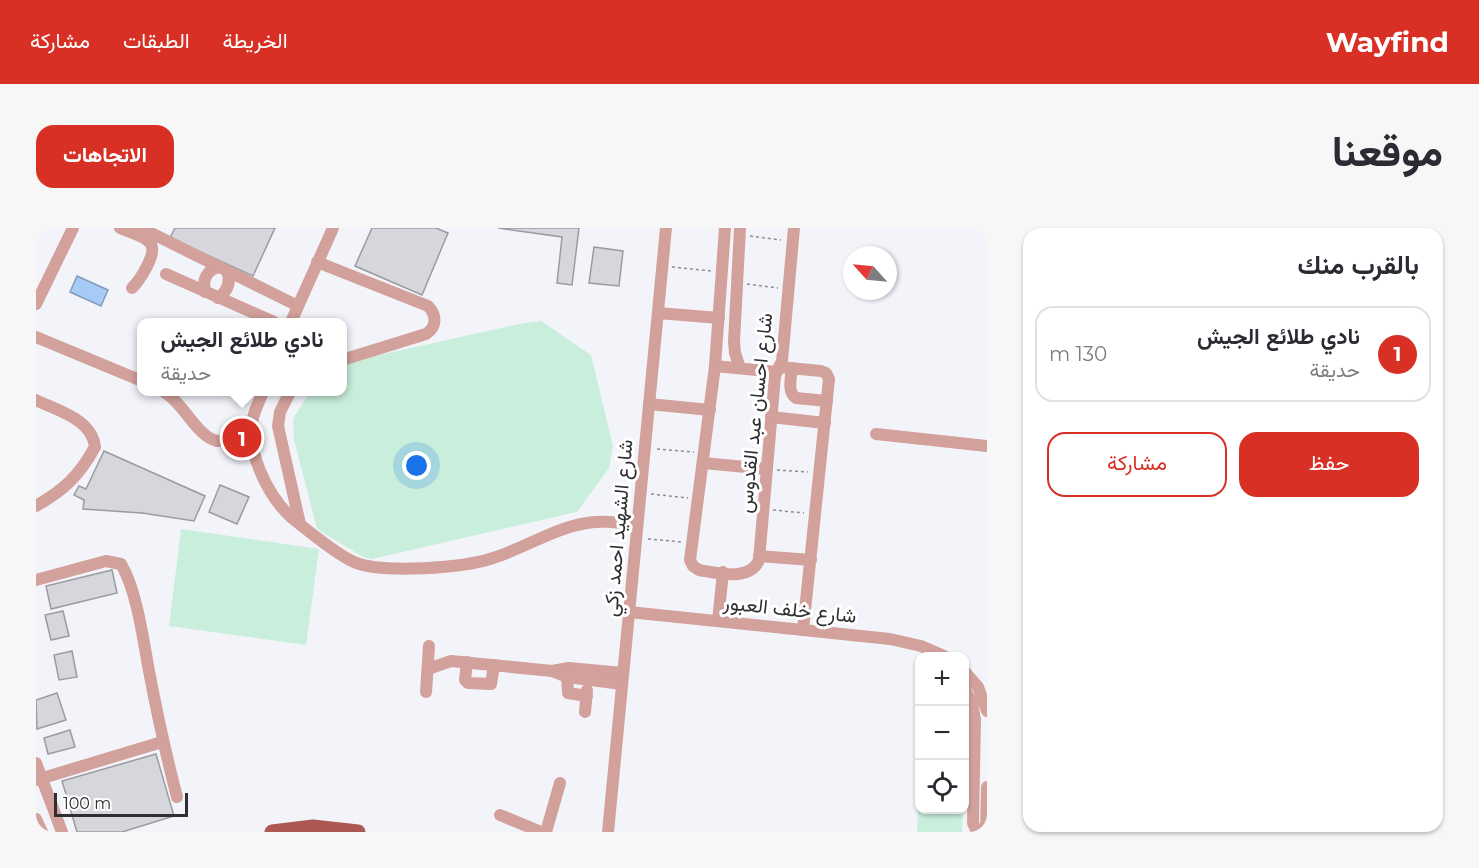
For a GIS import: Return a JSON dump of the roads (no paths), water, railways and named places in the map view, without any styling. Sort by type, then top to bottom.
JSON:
[{"type":"main road","points":[[272,832],[313,827],[358,832]]},
{"type":"street","points":[[36,304],[73,228]]},
{"type":"street","points":[[120,228],[145,240],[151,244],[152,248],[149,262],[140,280],[132,288]]},
{"type":"street","points":[[141,228],[162,233],[223,269],[298,306]]},
{"type":"street","points":[[293,318],[333,228]]},
{"type":"street","name":"شارع الشهيد احمد زكي","points":[[608,832],[666,228]]},
{"type":"street","points":[[726,228],[715,366],[690,560],[696,568],[746,573],[757,565],[759,556],[811,560]]},
{"type":"street","name":"شارع احسان عبد القدوس","points":[[759,556],[771,417],[782,369],[794,228]]},
{"type":"street","points":[[740,231],[734,347],[740,368]]},
{"type":"street","points":[[317,262],[428,306],[435,317],[432,329],[426,334],[347,358]]},
{"type":"street","points":[[205,292],[203,284],[206,276],[212,270],[223,269]]},
{"type":"street","points":[[218,298],[227,288],[229,280],[223,269]]},
{"type":"street","points":[[165,274],[265,318]]},
{"type":"street","points":[[658,313],[719,318]]},
{"type":"street","points":[[36,337],[137,379]]},
{"type":"street","points":[[715,366],[826,373],[829,378],[803,630]]},
{"type":"street","points":[[782,369],[792,395],[796,398],[827,401]]},
{"type":"street","points":[[169,396],[180,404],[209,437],[218,441],[251,435]]},
{"type":"street","points":[[262,396],[253,419],[251,435],[255,457],[270,491],[283,509],[300,524],[352,561],[367,567],[386,569],[471,564],[494,558],[567,528],[588,522],[615,522],[636,532]]},
{"type":"street","points":[[288,396],[280,412],[278,426],[300,524]]},
{"type":"street","points":[[36,400],[83,423],[92,433],[95,447],[85,465],[60,493],[36,506]]},
{"type":"street","points":[[649,404],[710,410]]},
{"type":"street","points":[[771,417],[825,423]]},
{"type":"street","points":[[876,434],[987,446]]},
{"type":"street","points":[[703,458],[767,469]]},
{"type":"street","points":[[36,580],[106,561],[121,564],[138,616],[161,738],[177,797]]},
{"type":"street","points":[[718,621],[723,572]]},
{"type":"street","name":"شارع خلف العبور","points":[[629,612],[898,640],[934,652]]},
{"type":"street","points":[[426,692],[429,646]]},
{"type":"street","points":[[428,669],[448,661],[552,670],[569,668],[623,678]]},
{"type":"street","points":[[466,662],[465,680],[468,683],[491,684],[494,665]]},
{"type":"street","points":[[552,670],[567,677],[588,680],[623,678]]},
{"type":"street","points":[[567,677],[568,693],[587,696]]},
{"type":"street","points":[[969,677],[978,687],[987,711]]},
{"type":"street","points":[[585,712],[588,680]]},
{"type":"street","points":[[969,697],[975,719],[973,823],[977,832]]},
{"type":"street","points":[[62,832],[37,773],[161,738]]},
{"type":"street","points":[[546,832],[560,783]]},
{"type":"street","points":[[986,832],[987,787]]},
{"type":"street","points":[[500,815],[541,832]]},
{"type":"street","points":[[36,819],[41,832]]},
{"type":"water","points":[[77,276],[108,290],[101,306],[70,292]]},
{"type":"place","name":"نادي طلائع الجيش","points":[[242,438]]}]
